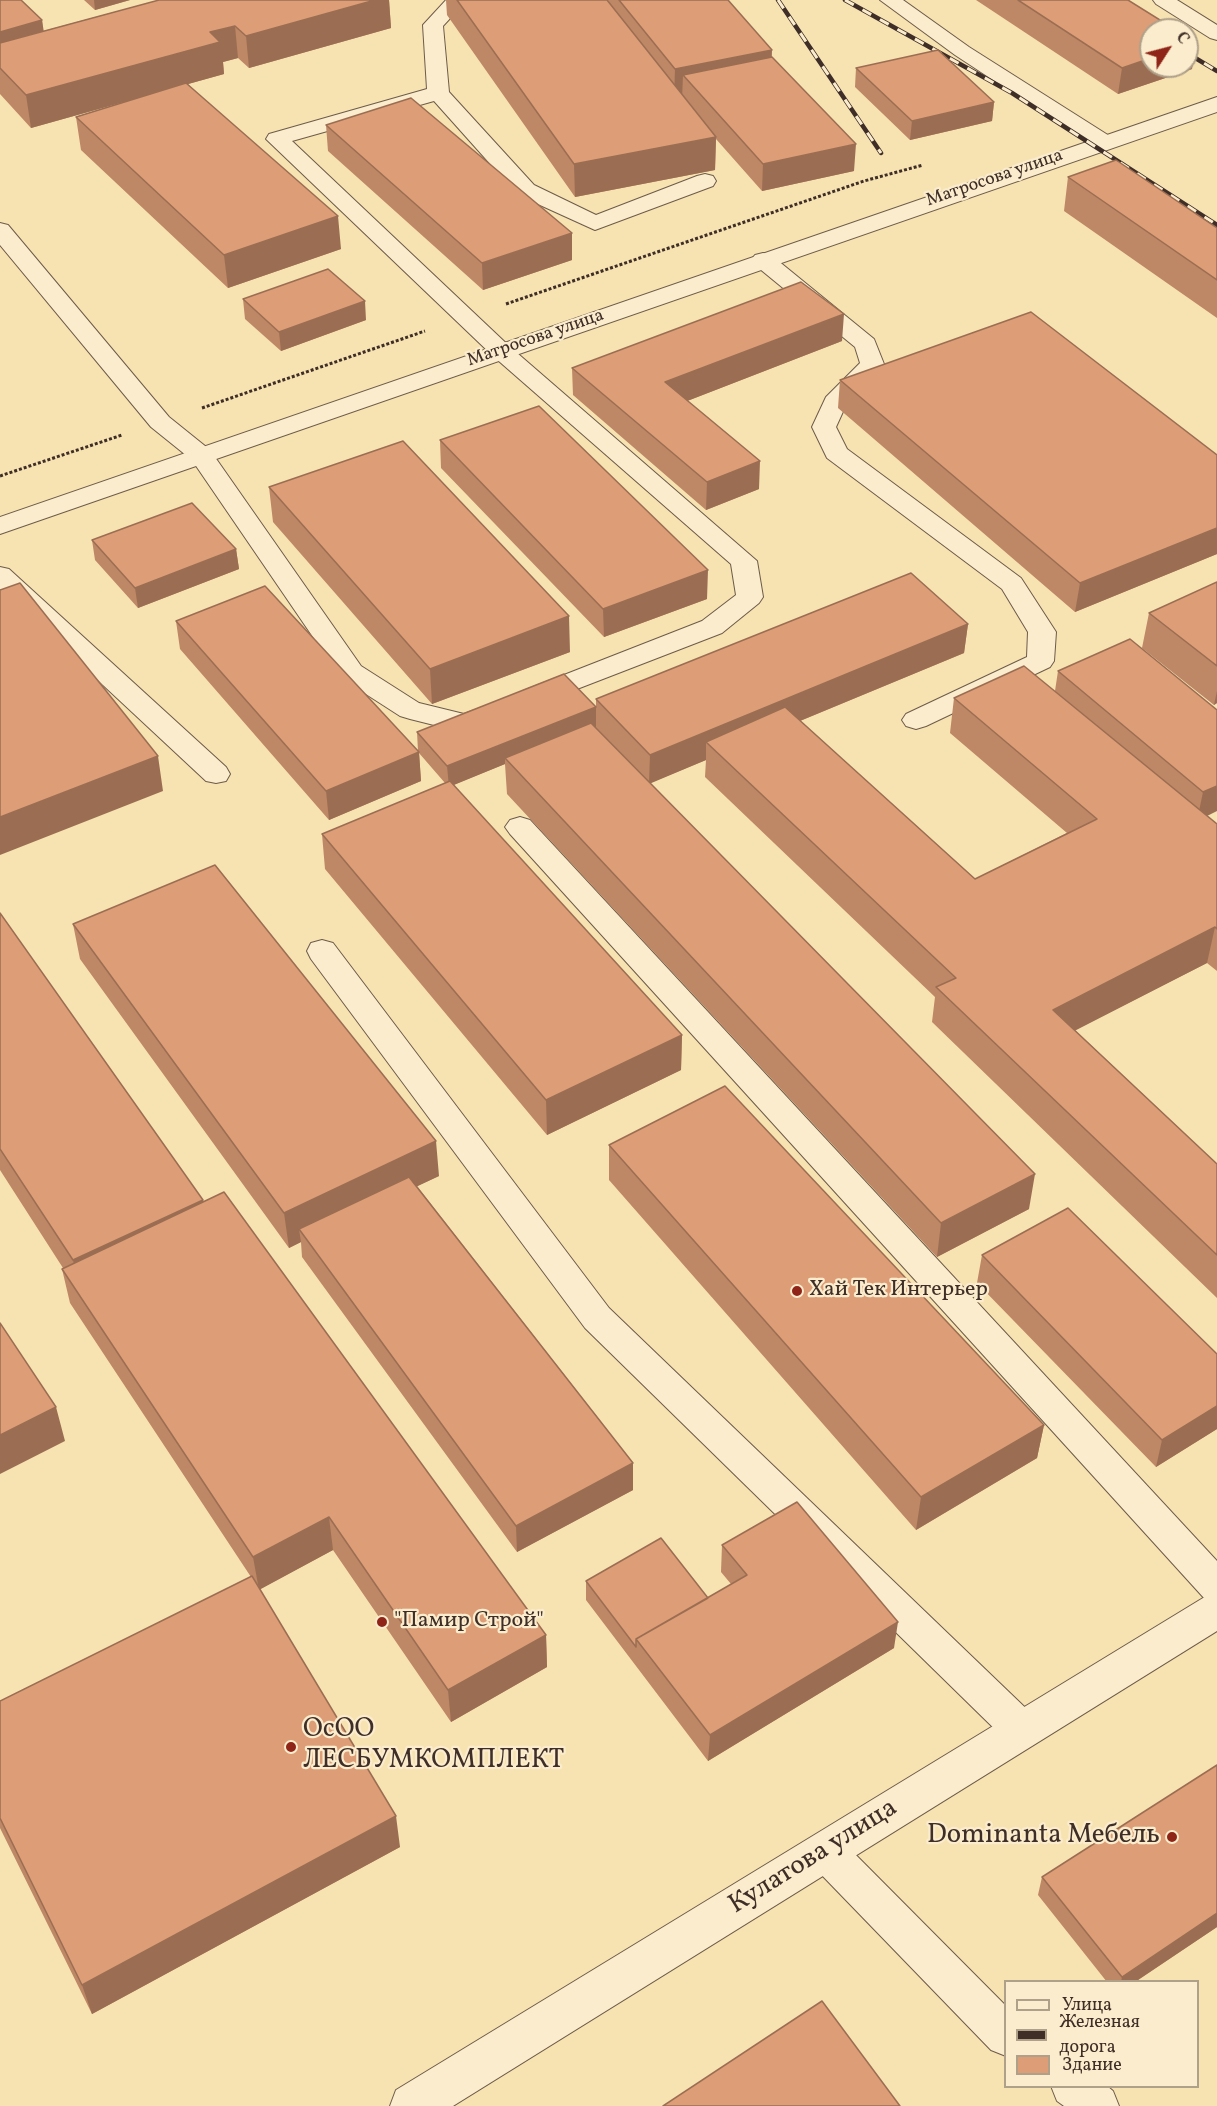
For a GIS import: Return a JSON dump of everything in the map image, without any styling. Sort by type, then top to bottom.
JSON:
[{"type":"street","name":"Матросова улица","points":[[0,525],[1072,152],[1217,104]]},
{"type":"street","points":[[1072,152],[1101,172]]},
{"type":"street","name":"Кулатова улица","points":[[412,2106],[1217,1610]]},
{"type":"lane","points":[[457,0],[433,25],[438,93],[526,190],[595,223],[705,181]]},
{"type":"lane","points":[[890,0],[962,51],[1102,142]]},
{"type":"lane","points":[[1163,0],[1217,34]]},
{"type":"lane","points":[[0,230],[160,422],[201,455],[351,672],[410,710],[466,724],[712,627],[750,597],[744,561],[501,351],[277,139],[438,93]]},
{"type":"lane","points":[[763,260],[866,344],[872,364],[835,402],[824,427],[836,453],[1012,584],[1042,632],[1040,661],[916,720]]},
{"type":"lane","points":[[0,575],[216,774]]},
{"type":"lane","points":[[520,827],[1217,1587]]},
{"type":"lane","points":[[322,951],[597,1318],[1022,1730]]},
{"type":"lane","points":[[825,1851],[1004,2035]]},
{"type":"lane","points":[[1075,2088],[1098,2106]]},
{"type":"path","points":[[0,476],[864,181],[931,163]]},
{"type":"building","points":[[0,0],[21,0],[42,20],[0,32]]},
{"type":"building","points":[[159,0],[375,0],[246,36],[235,26],[210,32],[220,42],[26,95],[0,68],[0,43]]},
{"type":"building","points":[[457,0],[607,0],[716,137],[574,164]]},
{"type":"building","points":[[619,0],[728,0],[772,50],[675,69]]},
{"type":"building","points":[[1018,0],[1128,0],[1157,18],[1139,18],[1139,62],[1122,68]]},
{"type":"building","points":[[938,50],[994,102],[912,121],[856,68]]},
{"type":"building","points":[[772,57],[856,144],[763,164],[683,75]]},
{"type":"building","points":[[186,83],[338,216],[224,255],[76,117]]},
{"type":"building","points":[[411,98],[572,233],[482,263],[326,125]]},
{"type":"building","points":[[1116,160],[1217,228],[1217,280],[1068,177]]},
{"type":"building","points":[[328,269],[365,301],[279,332],[243,299]]},
{"type":"building","points":[[801,282],[844,314],[665,382],[760,461],[707,482],[572,368]]},
{"type":"building","points":[[1031,312],[1217,455],[1217,528],[1080,583],[840,380]]},
{"type":"building","points":[[539,406],[708,570],[603,609],[440,440]]},
{"type":"building","points":[[403,441],[569,616],[430,669],[269,487]]},
{"type":"building","points":[[192,503],[236,549],[135,588],[92,540]]},
{"type":"building","points":[[911,573],[968,624],[650,755],[596,699]]},
{"type":"building","points":[[1217,582],[1217,666],[1149,613]]},
{"type":"building","points":[[20,583],[158,756],[0,817],[0,590]]},
{"type":"building","points":[[265,586],[419,752],[326,791],[176,621]]},
{"type":"building","points":[[1130,639],[1217,710],[1217,786],[1203,792],[1058,671]]},
{"type":"building","points":[[1024,666],[1217,824],[1217,929],[1215,927],[1053,1010],[1217,1164],[1217,1255],[936,987],[956,978],[706,742],[785,707],[975,879],[1097,819],[954,698]]},
{"type":"building","points":[[564,674],[596,707],[447,766],[417,732]]},
{"type":"building","points":[[591,723],[1035,1174],[941,1223],[505,758]]},
{"type":"building","points":[[450,781],[682,1035],[546,1100],[322,834]]},
{"type":"building","points":[[215,865],[436,1141],[284,1213],[73,924]]},
{"type":"building","points":[[0,913],[203,1200],[73,1260],[0,1149]]},
{"type":"building","points":[[725,1086],[1044,1425],[921,1497],[609,1145]]},
{"type":"building","points":[[409,1177],[633,1463],[516,1526],[299,1229]]},
{"type":"building","points":[[224,1192],[546,1635],[448,1690],[329,1517],[253,1557],[62,1269]]},
{"type":"building","points":[[1068,1208],[1217,1354],[1217,1406],[1162,1440],[982,1255]]},
{"type":"building","points":[[0,1323],[56,1407],[0,1435]]},
{"type":"building","points":[[797,1502],[898,1622],[710,1735],[636,1639],[747,1575],[722,1545]]},
{"type":"building","points":[[661,1538],[708,1598],[636,1639],[636,1647],[586,1581]]},
{"type":"building","points":[[252,1576],[396,1816],[82,1985],[0,1818],[0,1701]]},
{"type":"building","name":"Dominanta Мебель","points":[[1217,1765],[1217,1913],[1122,1977],[1042,1877]]},
{"type":"building","points":[[822,2001],[900,2106],[663,2106]]},
{"type":"railway","points":[[778,0],[881,153]]},
{"type":"railway","points":[[845,0],[1012,93],[1217,225]]},
{"type":"railway","points":[[1199,60],[1217,71]]},
{"type":"place","name":"Хай Тек Интерьер","points":[[797,1291]]},
{"type":"place","name":"\"Памир Строй\"","points":[[382,1622]]},
{"type":"place","name":"ОсОО ЛЕСБУМКОМПЛЕКТ","points":[[291,1747]]},
{"type":"place","name":"Dominanta Мебель","points":[[1172,1837]]}]
